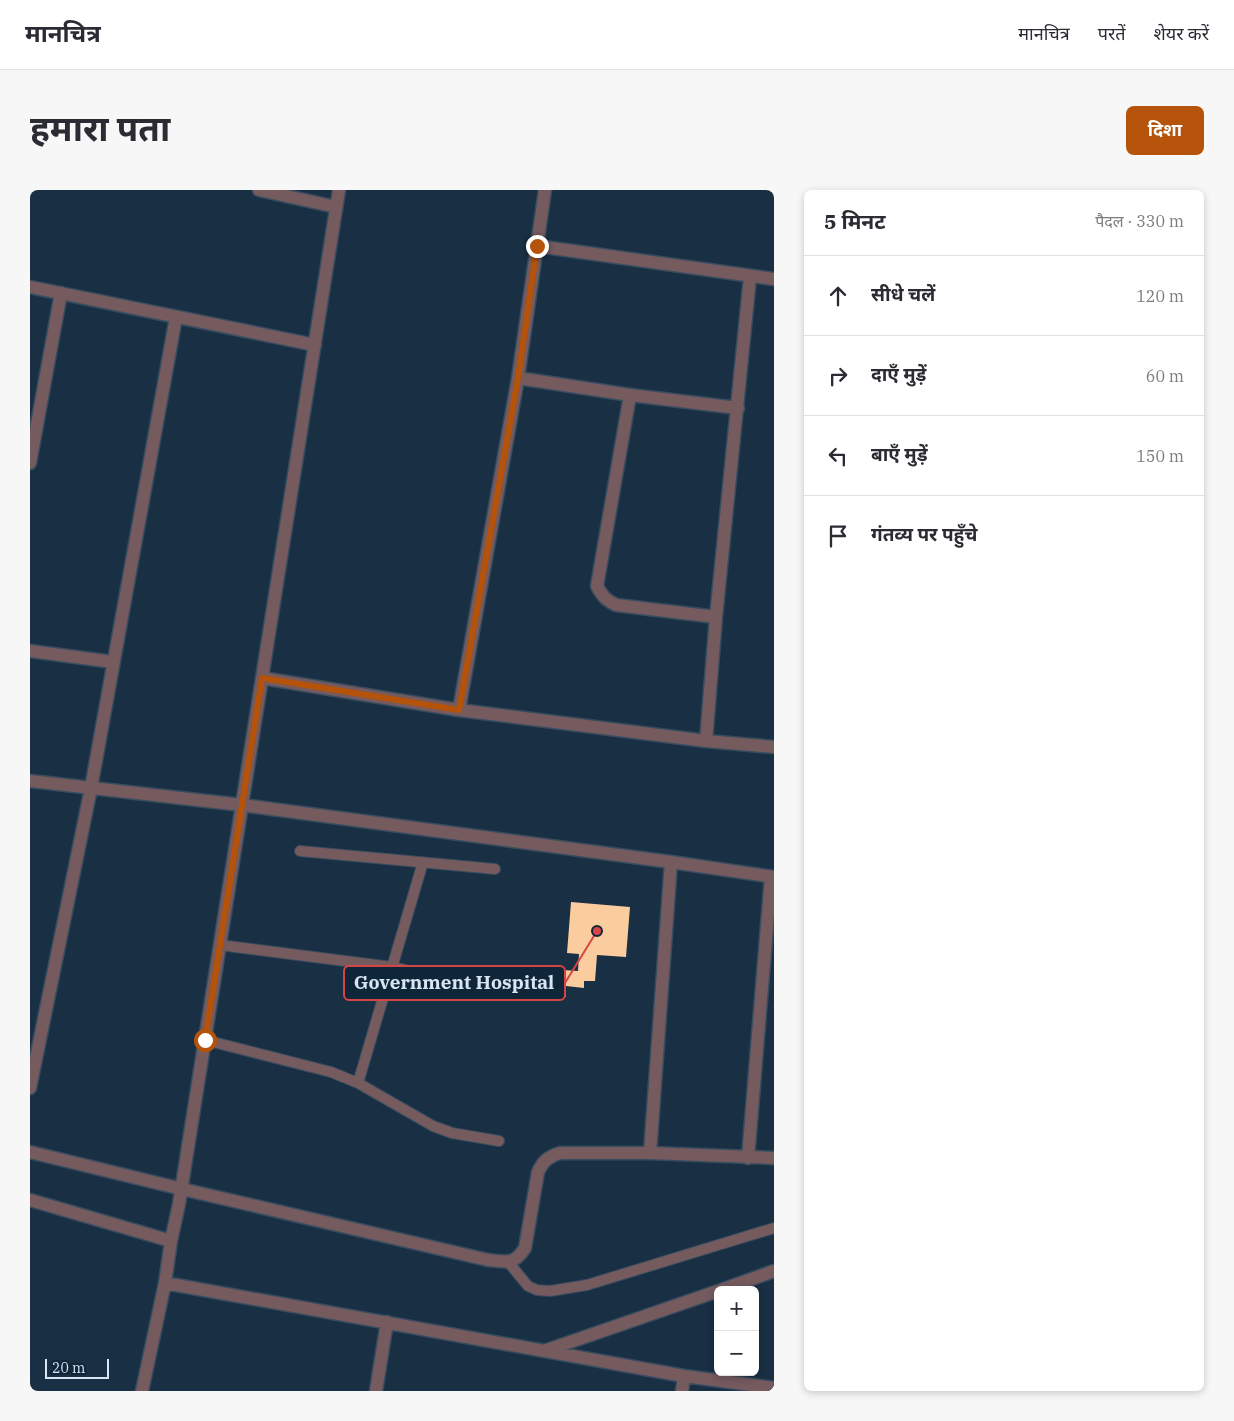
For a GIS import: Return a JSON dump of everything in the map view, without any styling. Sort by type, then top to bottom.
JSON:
[{"type":"street","points":[[259,190],[336,207]]},
{"type":"street","points":[[142,1391],[165,1283],[171,1241],[182,1189],[339,190]]},
{"type":"street","points":[[459,710],[518,378],[546,190]]},
{"type":"street","points":[[537,246],[774,279]]},
{"type":"street","points":[[706,741],[716,616],[750,276]]},
{"type":"street","points":[[30,287],[315,345]]},
{"type":"street","points":[[30,463],[61,293]]},
{"type":"street","points":[[30,1088],[91,788],[176,317]]},
{"type":"street","points":[[518,378],[630,395],[738,408]]},
{"type":"street","points":[[630,395],[597,586],[606,600],[616,605],[716,616]]},
{"type":"street","points":[[30,651],[113,662]]},
{"type":"street","points":[[262,678],[459,710],[706,741],[774,747]]},
{"type":"street","points":[[30,781],[242,805],[772,877],[748,1158]]},
{"type":"street","points":[[650,1153],[671,862]]},
{"type":"street","points":[[30,1152],[488,1260],[509,1263],[519,1258],[525,1248],[538,1172],[542,1163],[549,1157],[560,1153],[650,1153],[774,1158]]},
{"type":"street","points":[[30,1200],[171,1241]]},
{"type":"street","points":[[731,1286],[774,1271]]},
{"type":"street","points":[[165,1283],[684,1376],[774,1388]]},
{"type":"street","points":[[545,1351],[714,1292]]},
{"type":"street","points":[[376,1391],[387,1322]]},
{"type":"street","points":[[682,1391],[684,1376]]},
{"type":"lane","points":[[300,851],[495,869]]},
{"type":"lane","points":[[358,1083],[423,862]]},
{"type":"lane","points":[[220,945],[392,967],[494,990]]},
{"type":"lane","points":[[205,1040],[331,1072],[358,1083],[433,1126],[452,1133],[500,1141]]},
{"type":"lane","points":[[509,1263],[528,1286],[537,1290],[550,1291],[587,1285],[774,1228]]},
{"type":"building","points":[[571,902],[630,907],[626,957],[597,955],[595,981],[584,981],[584,988],[566,986],[566,997],[559,996],[562,970],[578,971],[579,954],[567,953]]},
{"type":"place","name":"Government Hospital","points":[[597,931]]},
{"type":"route","points":[[205,1040],[262,678],[459,710],[518,378],[537,246]]}]
